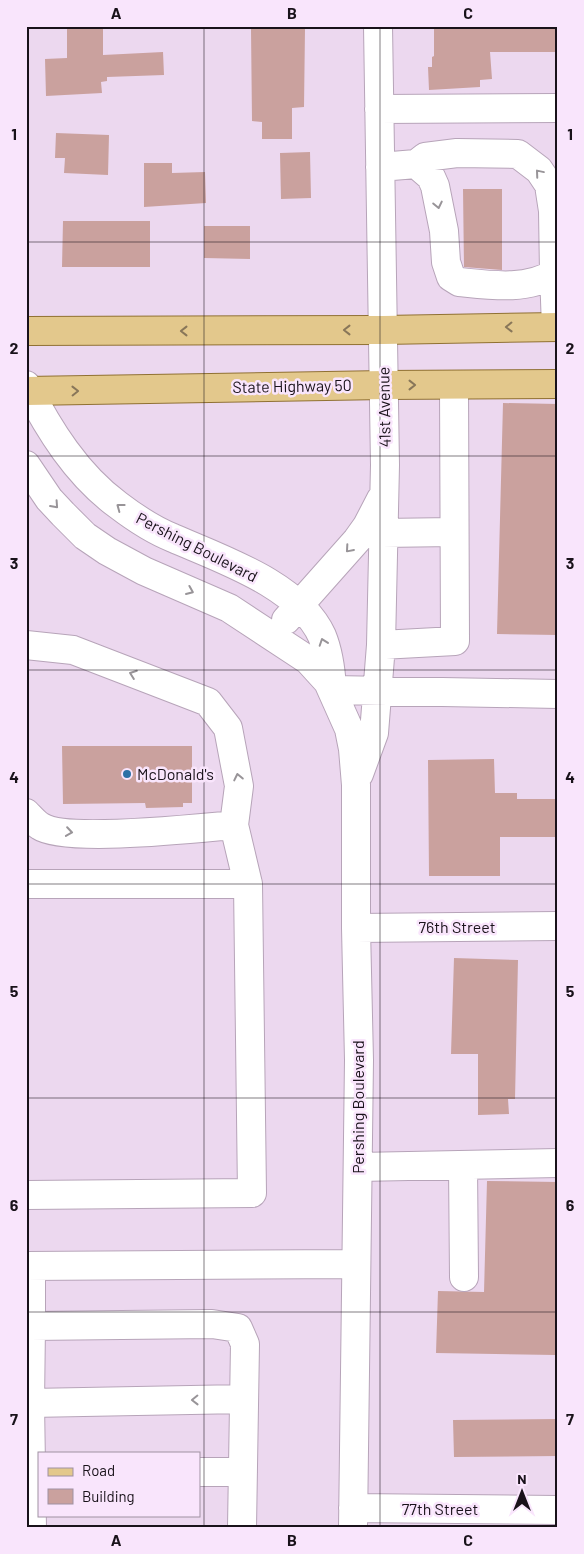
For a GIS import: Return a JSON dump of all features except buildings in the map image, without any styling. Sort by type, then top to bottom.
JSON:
[{"type":"main road","points":[[26,331],[383,330],[557,326]]},
{"type":"main road","name":"State Highway 50","points":[[27,389],[558,384]]},
{"type":"street","name":"41st Avenue","points":[[356,785],[374,733],[381,645],[384,385],[378,26]]},
{"type":"street","points":[[379,109],[558,108]]},
{"type":"street","points":[[380,167],[416,164],[425,157],[456,153],[518,154],[539,170],[549,185],[553,211],[557,326]]},
{"type":"street","points":[[416,164],[431,177],[434,186],[444,231],[446,262],[451,277],[459,282],[526,284],[543,280],[554,273]]},
{"type":"street","points":[[381,645],[456,641],[453,532],[454,385]]},
{"type":"street","name":"Pershing Boulevard","points":[[27,389],[68,454],[101,492],[117,505],[149,526],[219,558],[276,588],[298,605],[311,618],[322,636],[329,662],[332,690]]},
{"type":"street","name":"Pershing Boulevard","points":[[26,465],[49,499],[85,536],[106,551],[136,567],[230,608],[316,667],[332,690],[346,718],[352,740],[356,785],[356,928],[359,1060],[353,1518]]},
{"type":"street","points":[[273,636],[298,605],[357,540],[367,526],[384,493]]},
{"type":"street","points":[[382,533],[453,532]]},
{"type":"street","points":[[26,645],[72,650],[208,702],[228,728],[240,786],[234,825],[248,884],[252,1193],[26,1195]]},
{"type":"street","points":[[332,690],[558,694]]},
{"type":"street","points":[[26,813],[41,827],[72,834],[160,832],[234,825]]},
{"type":"street","points":[[26,884],[248,884]]},
{"type":"street","name":"76th Street","points":[[356,928],[558,926]]},
{"type":"street","points":[[358,1167],[558,1163]]},
{"type":"street","points":[[463,1165],[464,1277]]},
{"type":"street","points":[[32,1528],[35,1473],[28,1403],[31,1326],[29,1266],[356,1264]]},
{"type":"street","points":[[31,1326],[212,1324],[238,1328],[245,1344],[242,1528]]},
{"type":"street","points":[[28,1403],[244,1399]]},
{"type":"street","points":[[200,1472],[243,1472]]},
{"type":"street","name":"77th Street","points":[[353,1518],[558,1510]]},
{"type":"place","name":"McDonald's","points":[[127,774]]}]
